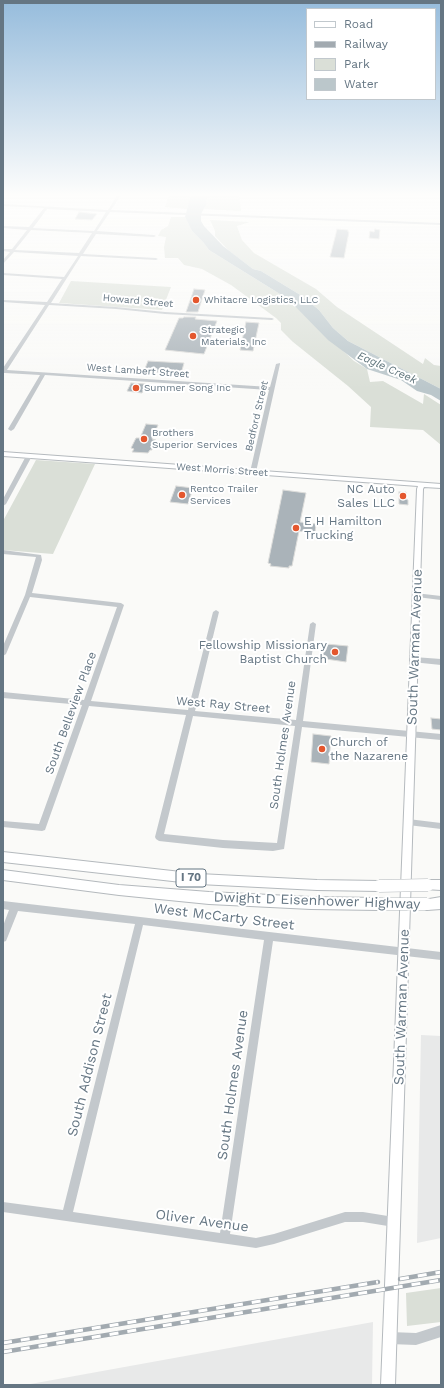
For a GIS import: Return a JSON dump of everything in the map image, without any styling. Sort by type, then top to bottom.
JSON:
[{"type":"highway","name":"Dwight D Eisenhower Highway","points":[[3,857],[124,872],[206,879],[379,886],[441,885]]},
{"type":"highway","name":"Dwight D Eisenhower Highway","points":[[3,875],[183,896],[304,903],[441,904]]},
{"type":"main road","name":"West Morris Street","points":[[3,454],[441,486]]},
{"type":"main road","name":"South Warman Avenue","points":[[388,1385],[420,489],[422,485]]},
{"type":"street","points":[[3,371],[77,259]]},
{"type":"street","points":[[152,259],[156,259]]},
{"type":"street","points":[[3,274],[64,278]]},
{"type":"street","name":"Howard Street","points":[[3,301],[272,319]]},
{"type":"street","name":"Bedford Street","points":[[253,472],[278,364]]},
{"type":"street","name":"West Lambert Street","points":[[3,371],[272,390]]},
{"type":"street","points":[[11,429],[44,374]]},
{"type":"street","points":[[3,504],[29,456]]},
{"type":"street","points":[[3,552],[38,556],[39,560],[28,595],[3,654]]},
{"type":"street","name":"South Belleview Place","points":[[3,824],[42,828],[121,605],[28,595]]},
{"type":"street","points":[[416,595],[441,598]]},
{"type":"street","points":[[191,714],[216,612]]},
{"type":"street","name":"South Holmes Avenue","points":[[191,714],[159,837],[223,844],[273,847],[281,846],[313,624]]},
{"type":"street","points":[[414,660],[441,662]]},
{"type":"street","name":"West Ray Street","points":[[3,696],[441,737]]},
{"type":"street","points":[[408,822],[441,826]]},
{"type":"street","name":"West McCarty Street","points":[[3,905],[441,956]]},
{"type":"street","points":[[3,938],[14,906]]},
{"type":"street","name":"South Addison Street","points":[[67,1216],[140,921]]},
{"type":"street","name":"South Holmes Avenue","points":[[224,1239],[269,936]]},
{"type":"street","name":"Oliver Avenue","points":[[3,1207],[245,1242],[263,1241],[345,1217],[363,1217],[394,1222]]},
{"type":"street","points":[[390,1338],[416,1339],[441,1332]]},
{"type":"shaded area","points":[[421,1035],[441,1036],[441,1238],[417,1243]]},
{"type":"shaded area","points":[[373,1322],[372,1385],[25,1385]]},
{"type":"green space","points":[[179,259],[223,259],[288,299],[354,361],[367,369],[370,382],[383,381],[423,404],[424,394],[441,405],[441,445],[423,430],[370,427],[371,407],[348,386],[293,342],[281,330],[281,323],[276,318],[231,285],[202,269],[184,265]]},
{"type":"green space","points":[[240,259],[264,259],[316,289],[337,307],[423,364],[425,358],[434,365],[441,366],[441,389],[348,341],[333,328],[319,310],[302,296],[261,271],[253,269]]},
{"type":"green space","points":[[71,281],[171,287],[162,310],[59,303]]},
{"type":"green space","points":[[36,460],[95,464],[53,554],[3,550],[3,521]]},
{"type":"green space","points":[[441,1288],[441,1322],[407,1326],[406,1293]]},
{"type":"water","name":"Eagle Creek","points":[[223,259],[240,259],[253,269],[261,271],[302,296],[319,310],[333,328],[348,341],[441,389],[441,401],[431,395],[417,391],[401,380],[367,369],[328,340],[288,299]]},
{"type":"building","name":"Whitacre Logistics, LLC","points":[[194,289],[205,290],[198,312],[186,312]]},
{"type":"building","name":"Strategic Materials, Inc","points":[[196,317],[195,319],[217,321],[204,354],[165,350],[179,318]]},
{"type":"building","points":[[246,322],[259,323],[253,351],[240,350]]},
{"type":"building","points":[[148,361],[184,363],[181,374],[144,371]]},
{"type":"building","name":"Summer Song Inc","points":[[131,383],[146,384],[142,393],[127,391]]},
{"type":"building","name":"Brothers Superior Services","points":[[146,424],[158,425],[152,439],[156,440],[152,450],[148,453],[132,452],[134,449],[131,448],[136,438],[140,438]]},
{"type":"building","name":"Rentco Trailer Services","points":[[176,486],[193,488],[188,504],[170,502]]},
{"type":"building","name":"E H Hamilton Trucking","points":[[283,490],[306,493],[300,522],[316,524],[315,533],[299,531],[292,566],[289,566],[289,568],[270,566],[271,564],[268,563]]},
{"type":"building","name":"NC Auto Sales LLC","points":[[399,492],[406,492],[408,505],[399,504]]},
{"type":"building","name":"Fellowship Missionary Baptist Church","points":[[326,644],[348,646],[346,662],[326,659],[326,656],[322,655],[323,649],[326,650]]},
{"type":"building","points":[[431,718],[441,719],[441,730],[432,729]]},
{"type":"building","name":"Church of the Nazarene","points":[[313,734],[331,736],[329,764],[311,762]]},
{"type":"railway","points":[[400,1279],[441,1272]]},
{"type":"railway","points":[[3,1352],[441,1280]]},
{"type":"railway","points":[[3,1343],[378,1282]]},
{"type":"place","name":"Whitacre Logistics, LLC","points":[[196,300]]},
{"type":"place","name":"Strategic Materials, Inc","points":[[193,336]]},
{"type":"place","name":"Summer Song Inc","points":[[136,388]]},
{"type":"place","name":"Brothers Superior Services","points":[[144,439]]},
{"type":"place","name":"Rentco Trailer Services","points":[[182,495]]},
{"type":"place","name":"NC Auto Sales LLC","points":[[403,496]]},
{"type":"place","name":"E H Hamilton Trucking","points":[[296,528]]},
{"type":"place","name":"Fellowship Missionary Baptist Church","points":[[335,652]]},
{"type":"place","name":"Church of the Nazarene","points":[[322,749]]}]
